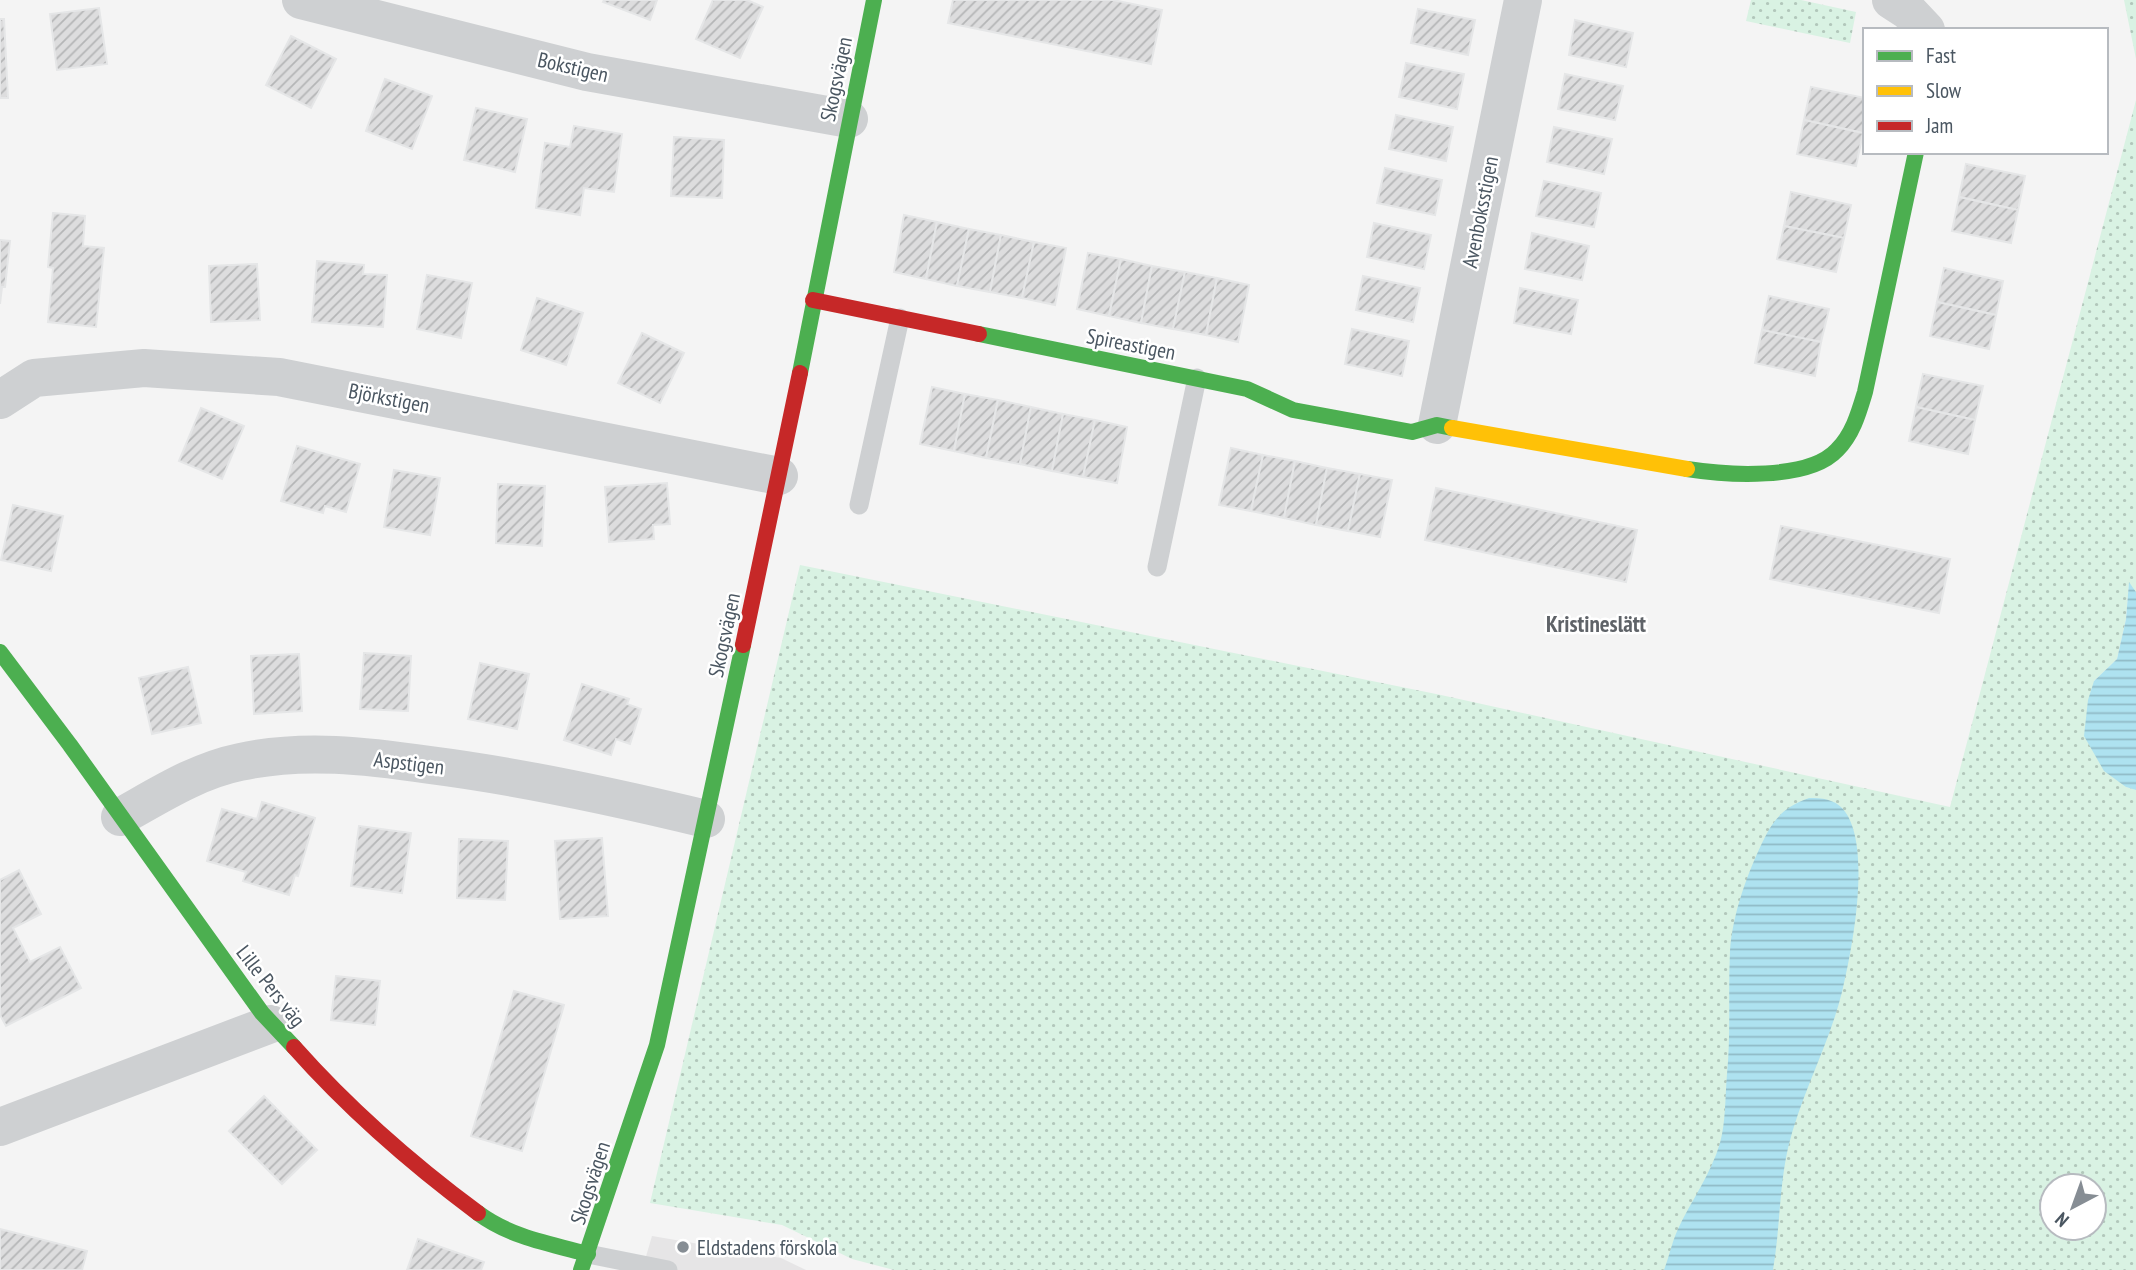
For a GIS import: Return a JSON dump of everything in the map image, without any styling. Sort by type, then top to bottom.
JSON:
[{"type":"street","name":"Bokstigen","points":[[301,0],[587,72],[849,119]]},
{"type":"street","name":"Skogsvägen","points":[[585,1262],[657,1045],[779,476],[874,0]]},
{"type":"street","name":"Avenboksstigen","points":[[1437,425],[1523,0]]},
{"type":"street","points":[[1891,0],[1908,11],[1924,28]]},
{"type":"street","name":"Spireastigen","points":[[813,300],[1247,389],[1293,410],[1412,432],[1437,425],[1645,463],[1722,474],[1759,474],[1819,462],[1837,450],[1857,420],[1916,154]]},
{"type":"street","name":"Björkstigen","points":[[0,400],[34,378],[144,368],[279,377],[779,476]]},
{"type":"street","name":"Lille Pers väg","points":[[0,652],[271,1024],[315,1071],[420,1170],[491,1223],[585,1262]]},
{"type":"street","name":"Aspstigen","points":[[120,817],[196,775],[239,762],[291,754],[390,759],[478,771],[594,792],[706,819]]},
{"type":"street","points":[[0,1127],[271,1024]]},
{"type":"lane","points":[[859,505],[900,318]]},
{"type":"lane","points":[[1157,567],[1197,378]]},
{"type":"lane","points":[[585,1262],[668,1270]]},
{"type":"shaded area","name":"Eldstadens förskola","points":[[652,1236],[781,1258],[806,1270],[642,1270]]},
{"type":"green space","points":[[1751,0],[1801,0],[1856,12],[1850,43],[1746,21]]},
{"type":"green space","points":[[2124,0],[2136,0],[2136,59]]},
{"type":"green space","points":[[2136,100],[2136,592],[2129,583],[2126,619],[2117,659],[2094,681],[2126,787],[2136,790],[2136,1270],[894,1270],[852,1259],[782,1225],[650,1203],[800,565],[1441,695],[1950,807]]},
{"type":"water","points":[[2129,582],[2136,592],[2136,790],[2126,787],[2104,771],[2084,736],[2088,700],[2094,681],[2117,659],[2126,619]]},
{"type":"water","points":[[1809,798],[1836,803],[1843,809],[1852,825],[1857,846],[1858,898],[1842,992],[1788,1148],[1773,1270],[1664,1270],[1678,1229],[1711,1166],[1722,1135],[1729,1044],[1730,951],[1739,901],[1752,865],[1771,826],[1790,807]]},
{"type":"building","points":[[657,0],[650,20],[603,2]]},
{"type":"building","points":[[713,0],[747,0],[763,7],[740,58],[696,39]]},
{"type":"building","points":[[953,0],[1113,0],[1162,10],[1151,64],[948,23]]},
{"type":"building","points":[[99,8],[107,64],[57,70],[50,14]]},
{"type":"building","points":[[1418,9],[1475,20],[1468,55],[1411,43]]},
{"type":"building","points":[[0,19],[4,19],[8,98],[0,98]]},
{"type":"building","points":[[1575,20],[1633,33],[1626,67],[1569,55]]},
{"type":"building","points":[[291,36],[336,59],[311,108],[266,85]]},
{"type":"building","points":[[1406,63],[1464,74],[1457,109],[1399,97]]},
{"type":"building","points":[[1565,74],[1623,86],[1615,120],[1558,109]]},
{"type":"building","points":[[385,79],[432,96],[412,149],[366,131]]},
{"type":"building","points":[[1811,87],[1863,98],[1863,133],[1804,120]]},
{"type":"building","points":[[476,108],[527,119],[515,172],[464,160]]},
{"type":"building","points":[[1396,115],[1453,127],[1446,161],[1389,149]]},
{"type":"building","points":[[1804,120],[1863,133],[1856,166],[1797,154]]},
{"type":"building","points":[[574,126],[622,134],[614,192],[584,188],[580,215],[536,208],[545,143],[570,147]]},
{"type":"building","points":[[1554,127],[1612,139],[1604,174],[1547,162]]},
{"type":"building","points":[[674,137],[724,140],[722,198],[671,196]]},
{"type":"building","points":[[1966,164],[2025,176],[2018,210],[1959,197]]},
{"type":"building","points":[[1385,168],[1442,180],[1435,215],[1377,203]]},
{"type":"building","points":[[1544,181],[1601,193],[1594,227],[1536,216]]},
{"type":"building","points":[[1791,192],[1851,205],[1844,238],[1784,226]]},
{"type":"building","points":[[1959,197],[2018,210],[2011,243],[1952,231]]},
{"type":"building","points":[[53,213],[85,216],[83,246],[104,248],[96,327],[48,322],[53,268],[48,267]]},
{"type":"building","points":[[904,215],[937,222],[926,279],[894,272]]},
{"type":"building","points":[[937,222],[969,229],[957,286],[926,279]]},
{"type":"building","points":[[1374,223],[1431,235],[1424,269],[1367,257]]},
{"type":"building","points":[[1784,226],[1844,238],[1836,272],[1777,259]]},
{"type":"building","points":[[969,229],[1001,235],[990,292],[957,286]]},
{"type":"building","points":[[1532,233],[1589,246],[1582,280],[1525,269]]},
{"type":"building","points":[[1001,235],[1034,242],[1022,298],[990,292]]},
{"type":"building","points":[[0,240],[10,241],[5,287],[2,287],[0,304]]},
{"type":"building","points":[[1034,242],[1066,248],[1055,305],[1022,298]]},
{"type":"building","points":[[1088,253],[1121,259],[1109,316],[1077,309]]},
{"type":"building","points":[[1121,259],[1152,266],[1141,323],[1109,316]]},
{"type":"building","points":[[317,261],[364,265],[363,274],[387,275],[383,327],[312,322]]},
{"type":"building","points":[[257,264],[260,320],[211,322],[209,266]]},
{"type":"building","points":[[1152,266],[1185,272],[1173,329],[1141,323]]},
{"type":"building","points":[[1944,268],[2003,281],[1996,315],[1937,302]]},
{"type":"building","points":[[1185,272],[1217,278],[1206,335],[1173,329]]},
{"type":"building","points":[[427,275],[472,283],[461,338],[417,329]]},
{"type":"building","points":[[1363,276],[1420,288],[1413,322],[1356,310]]},
{"type":"building","points":[[1217,278],[1249,285],[1238,342],[1206,335]]},
{"type":"building","points":[[1520,288],[1578,300],[1571,334],[1514,323]]},
{"type":"building","points":[[1769,296],[1829,309],[1821,342],[1762,330]]},
{"type":"building","points":[[537,298],[583,313],[566,365],[521,350]]},
{"type":"building","points":[[1937,302],[1996,315],[1989,349],[1930,336]]},
{"type":"building","points":[[1352,329],[1409,341],[1402,376],[1345,364]]},
{"type":"building","points":[[1762,330],[1821,342],[1815,376],[1755,363]]},
{"type":"building","points":[[642,333],[684,353],[660,403],[618,383]]},
{"type":"building","points":[[1923,374],[1983,386],[1975,420],[1916,407]]},
{"type":"building","points":[[932,387],[965,394],[954,451],[920,444]]},
{"type":"building","points":[[965,394],[998,400],[986,458],[954,451]]},
{"type":"building","points":[[998,400],[1031,407],[1020,464],[986,458]]},
{"type":"building","points":[[1031,407],[1063,414],[1052,471],[1020,464]]},
{"type":"building","points":[[1916,407],[1975,420],[1968,454],[1909,441]]},
{"type":"building","points":[[201,408],[244,426],[222,479],[179,461]]},
{"type":"building","points":[[1063,414],[1095,420],[1083,477],[1052,471]]},
{"type":"building","points":[[1095,420],[1127,427],[1117,483],[1083,477]]},
{"type":"building","points":[[297,446],[360,464],[346,512],[325,506],[323,513],[281,501]]},
{"type":"building","points":[[1231,448],[1263,455],[1251,511],[1219,505]]},
{"type":"building","points":[[1263,455],[1295,461],[1284,518],[1251,511]]},
{"type":"building","points":[[1295,461],[1327,468],[1316,525],[1284,518]]},
{"type":"building","points":[[1327,468],[1360,474],[1348,531],[1316,525]]},
{"type":"building","points":[[394,470],[440,478],[430,535],[384,527]]},
{"type":"building","points":[[1360,474],[1392,480],[1380,537],[1348,531]]},
{"type":"building","points":[[667,483],[670,524],[653,525],[654,539],[609,542],[605,487]]},
{"type":"building","points":[[498,484],[545,486],[542,546],[496,543]]},
{"type":"building","points":[[1436,488],[1637,530],[1626,582],[1425,540]]},
{"type":"building","points":[[13,505],[63,516],[51,571],[1,560]]},
{"type":"building","points":[[1781,526],[1950,559],[1939,613],[1770,579]]},
{"type":"building","points":[[364,653],[411,656],[408,711],[360,709]]},
{"type":"building","points":[[299,654],[302,711],[254,714],[251,656]]},
{"type":"building","points":[[480,663],[529,674],[517,729],[468,719]]},
{"type":"building","points":[[188,667],[201,723],[152,734],[139,678]]},
{"type":"building","points":[[582,684],[629,699],[627,704],[641,709],[630,744],[616,739],[611,755],[564,740]]},
{"type":"building","points":[[262,802],[315,818],[298,876],[295,875],[289,895],[243,881],[246,872],[207,861],[222,809],[257,819]]},
{"type":"building","points":[[359,826],[411,833],[402,893],[351,886]]},
{"type":"building","points":[[602,838],[608,916],[560,919],[555,841]]},
{"type":"building","points":[[459,839],[508,841],[505,900],[457,898]]},
{"type":"building","points":[[19,870],[41,914],[13,928],[30,962],[60,947],[81,988],[6,1026],[0,1015],[0,880]]},
{"type":"building","points":[[336,976],[380,981],[375,1025],[331,1020]]},
{"type":"building","points":[[514,991],[564,1005],[522,1151],[471,1136]]},
{"type":"building","points":[[264,1096],[317,1150],[282,1184],[229,1131]]},
{"type":"building","points":[[0,1229],[87,1251],[82,1270],[0,1270]]},
{"type":"building","points":[[418,1239],[484,1262],[481,1270],[407,1270]]},
{"type":"traffic: fast","points":[[800,373],[874,0]]},
{"type":"traffic: fast","points":[[1687,469],[1744,474],[1787,471],[1824,460],[1843,444],[1855,422],[1865,392],[1916,154]]},
{"type":"traffic: fast","points":[[979,334],[1247,389],[1293,410],[1412,432],[1437,425],[1452,428]]},
{"type":"traffic: fast","points":[[581,1270],[657,1045],[743,645]]},
{"type":"traffic: fast","points":[[0,652],[262,1013],[294,1047]]},
{"type":"traffic: fast","points":[[478,1213],[517,1234],[588,1254]]},
{"type":"traffic: slow","points":[[1452,428],[1687,469]]},
{"type":"traffic: jam","points":[[813,300],[979,334]]},
{"type":"traffic: jam","points":[[743,645],[800,373]]},
{"type":"traffic: jam","points":[[294,1047],[382,1135],[478,1213]]},
{"type":"place","name":"Eldstadens förskola","points":[[683,1247]]},
{"type":"district","name":"Kristineslätt","points":[[1596,623]]}]
